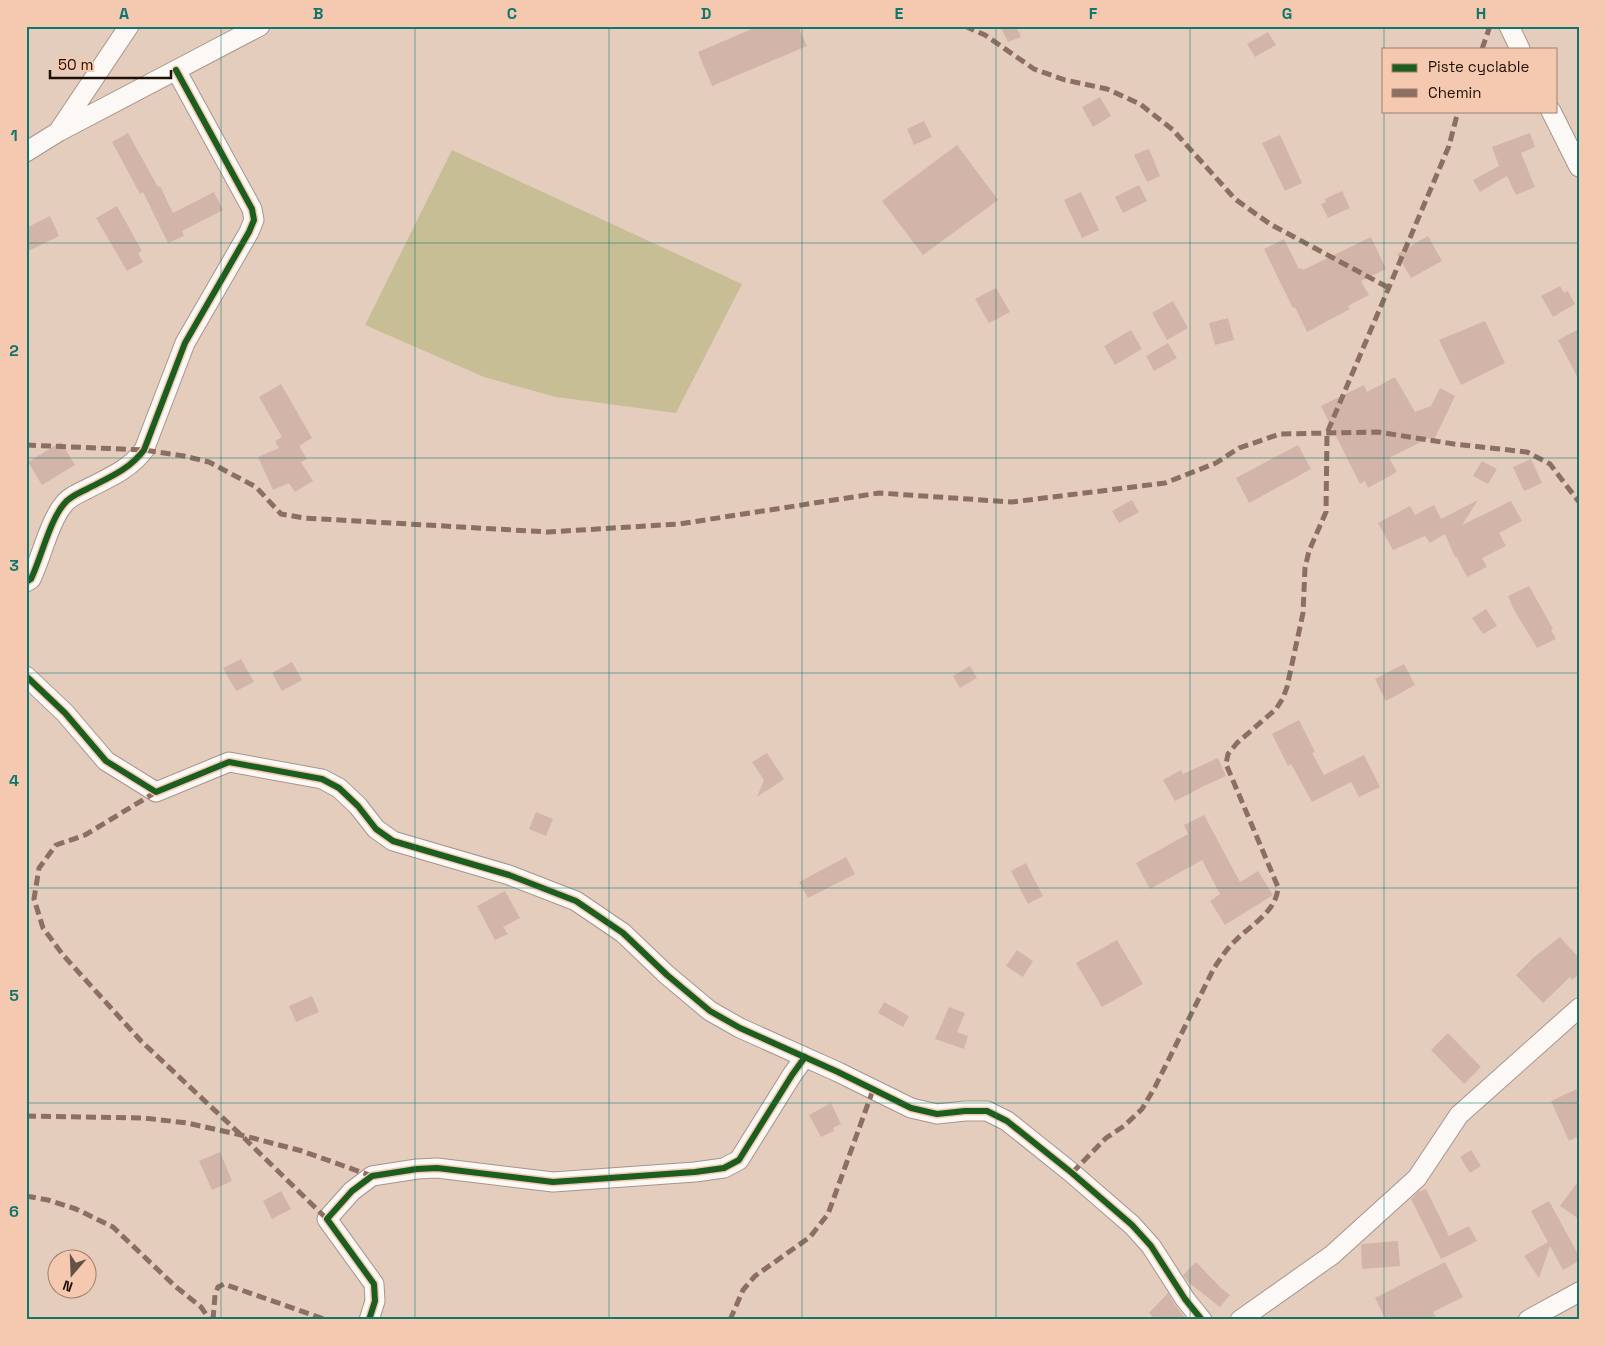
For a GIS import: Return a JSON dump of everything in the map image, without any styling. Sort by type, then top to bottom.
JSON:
[{"type":"street","points":[[58,132],[129,26]]},
{"type":"street","points":[[26,152],[58,132],[260,26]]},
{"type":"street","points":[[1509,26],[1520,48]]},
{"type":"street","points":[[26,582],[31,579],[57,514],[64,503],[124,470],[135,462],[144,450],[185,343],[249,232],[254,220],[252,210],[176,70]]},
{"type":"street","points":[[1552,112],[1579,167]]},
{"type":"street","points":[[26,676],[65,713],[106,761],[156,792],[228,762],[322,779],[339,788],[358,806],[376,829],[393,841],[509,874],[576,901],[623,932],[667,975],[710,1011],[740,1028],[912,1108],[937,1114],[987,1111],[1008,1121],[1132,1225],[1151,1246],[1185,1298],[1202,1320]]},
{"type":"street","points":[[1240,1320],[1332,1255],[1417,1178],[1459,1115],[1579,1008]]},
{"type":"street","points":[[369,1320],[375,1301],[374,1284],[327,1219],[352,1192],[372,1176],[437,1168],[553,1182],[695,1172],[724,1168],[739,1160],[805,1057]]},
{"type":"street","points":[[1528,1320],[1579,1292]]},
{"type":"shaded area","points":[[452,150],[742,284],[676,413],[556,397],[484,377],[365,325]]},
{"type":"building","points":[[759,26],[798,26],[807,46],[712,86],[698,52]]},
{"type":"building","points":[[1000,26],[1016,26],[1021,37],[1008,42]]},
{"type":"building","points":[[1268,32],[1276,45],[1255,57],[1247,44]]},
{"type":"building","points":[[1100,97],[1111,116],[1093,127],[1082,107]]},
{"type":"building","points":[[924,121],[932,137],[914,145],[907,129]]},
{"type":"building","points":[[128,133],[158,187],[160,186],[173,213],[214,192],[223,210],[182,231],[184,236],[168,243],[143,192],[140,194],[112,142]]},
{"type":"building","points":[[1530,133],[1535,147],[1521,153],[1535,187],[1516,195],[1507,176],[1480,192],[1473,180],[1499,166],[1492,147]]},
{"type":"building","points":[[1280,135],[1302,183],[1285,191],[1262,143]]},
{"type":"building","points":[[957,145],[998,200],[923,255],[882,201]]},
{"type":"building","points":[[1149,149],[1160,176],[1147,182],[1134,155]]},
{"type":"building","points":[[1139,185],[1147,201],[1123,213],[1115,197]]},
{"type":"building","points":[[1342,191],[1350,208],[1328,218],[1321,204],[1326,202],[1325,199]]},
{"type":"building","points":[[1081,192],[1099,230],[1082,238],[1064,200]]},
{"type":"building","points":[[117,206],[142,251],[138,253],[143,262],[127,271],[96,218]]},
{"type":"building","points":[[50,216],[59,236],[26,252],[26,228]]},
{"type":"building","points":[[1428,236],[1442,261],[1411,278],[1397,254]]},
{"type":"building","points":[[1371,237],[1386,269],[1361,281],[1369,295],[1348,306],[1350,309],[1307,332],[1264,249],[1284,239],[1299,269],[1303,270]]},
{"type":"building","points":[[1560,286],[1564,293],[1568,291],[1575,304],[1553,317],[1541,296]]},
{"type":"building","points":[[996,288],[1010,312],[989,323],[975,299]]},
{"type":"building","points":[[1173,301],[1188,328],[1167,340],[1152,313]]},
{"type":"building","points":[[1228,318],[1234,340],[1215,345],[1209,323]]},
{"type":"building","points":[[1485,321],[1505,363],[1461,385],[1439,340]]},
{"type":"building","points":[[1579,329],[1579,380],[1558,340]]},
{"type":"building","points":[[1131,330],[1142,349],[1115,365],[1104,346]]},
{"type":"building","points":[[1168,343],[1177,358],[1154,371],[1146,356]]},
{"type":"building","points":[[1395,377],[1415,412],[1431,406],[1440,388],[1455,396],[1432,444],[1429,438],[1389,458],[1397,472],[1368,488],[1365,481],[1360,484],[1321,406],[1364,385],[1367,392]]},
{"type":"building","points":[[281,384],[312,438],[299,446],[307,459],[301,462],[313,481],[295,492],[289,483],[273,490],[258,457],[279,448],[275,441],[282,437],[259,397]]},
{"type":"building","points":[[61,442],[75,465],[42,485],[28,462]]},
{"type":"building","points":[[1298,445],[1311,469],[1249,503],[1236,478]]},
{"type":"building","points":[[1531,459],[1542,483],[1524,491],[1513,467]]},
{"type":"building","points":[[1482,461],[1497,469],[1488,484],[1473,476]]},
{"type":"building","points":[[1132,500],[1139,512],[1119,523],[1112,511]]},
{"type":"building","points":[[1478,500],[1462,525],[1511,501],[1522,521],[1499,533],[1506,546],[1482,558],[1487,567],[1467,577],[1455,557],[1445,534],[1430,543],[1425,536],[1393,550],[1378,523],[1410,506],[1415,515],[1434,505],[1441,519]]},
{"type":"building","points":[[1529,586],[1553,629],[1551,630],[1556,639],[1537,648],[1508,596]]},
{"type":"building","points":[[1486,609],[1497,626],[1483,634],[1472,618]]},
{"type":"building","points":[[241,659],[254,682],[236,691],[223,668]]},
{"type":"building","points":[[292,662],[302,680],[282,691],[272,673]]},
{"type":"building","points":[[1404,664],[1415,685],[1386,701],[1375,679]]},
{"type":"building","points":[[970,666],[977,678],[960,688],[953,676]]},
{"type":"building","points":[[1299,720],[1315,752],[1312,753],[1324,775],[1364,755],[1380,787],[1359,797],[1351,782],[1312,802],[1291,764],[1288,766],[1272,734]]},
{"type":"building","points":[[767,753],[784,779],[757,797],[764,780],[752,762]]},
{"type":"building","points":[[1218,758],[1226,776],[1175,801],[1163,780],[1181,770],[1183,774]]},
{"type":"building","points":[[536,812],[553,819],[546,836],[529,829]]},
{"type":"building","points":[[1204,815],[1240,882],[1258,871],[1273,895],[1225,925],[1210,901],[1220,894],[1202,860],[1150,889],[1136,863],[1188,834],[1184,825]]},
{"type":"building","points":[[846,857],[855,874],[808,898],[799,882]]},
{"type":"building","points":[[1026,863],[1043,896],[1028,904],[1011,871]]},
{"type":"building","points":[[505,891],[520,918],[503,927],[508,934],[495,940],[477,906]]},
{"type":"building","points":[[1560,937],[1579,958],[1579,974],[1572,980],[1570,977],[1543,1003],[1516,975],[1533,958]]},
{"type":"building","points":[[1117,940],[1143,984],[1102,1007],[1076,963]]},
{"type":"building","points":[[1017,950],[1033,961],[1023,977],[1006,966]]},
{"type":"building","points":[[312,996],[319,1012],[296,1022],[289,1006]]},
{"type":"building","points":[[884,1002],[909,1016],[903,1027],[878,1013]]},
{"type":"building","points":[[949,1007],[965,1013],[957,1032],[968,1036],[964,1049],[935,1039]]},
{"type":"building","points":[[1448,1033],[1481,1067],[1464,1084],[1431,1050]]},
{"type":"building","points":[[1579,1088],[1579,1136],[1569,1141],[1551,1101]]},
{"type":"building","points":[[831,1103],[841,1124],[833,1128],[834,1131],[821,1137],[809,1115]]},
{"type":"building","points":[[1471,1150],[1481,1166],[1470,1173],[1460,1157]]},
{"type":"building","points":[[220,1152],[232,1181],[212,1190],[199,1161]]},
{"type":"building","points":[[1579,1180],[1579,1219],[1560,1206]]},
{"type":"building","points":[[1426,1189],[1449,1236],[1469,1226],[1477,1241],[1441,1259],[1411,1199],[1418,1192]]},
{"type":"building","points":[[281,1191],[291,1209],[272,1219],[263,1201]]},
{"type":"building","points":[[1549,1201],[1579,1256],[1579,1261],[1563,1270],[1550,1246],[1539,1278],[1524,1256],[1548,1242],[1531,1211]]},
{"type":"building","points":[[1398,1241],[1400,1266],[1362,1269],[1361,1244]]},
{"type":"building","points":[[1196,1262],[1230,1295],[1220,1307],[1188,1282],[1183,1275]]},
{"type":"building","points":[[1445,1262],[1463,1297],[1433,1312],[1437,1320],[1386,1320],[1375,1298]]},
{"type":"building","points":[[1168,1293],[1187,1320],[1156,1320],[1149,1313]]},
{"type":"marked path","points":[[965,26],[985,35],[1034,69],[1065,80],[1107,89],[1140,104],[1173,130],[1235,199],[1270,224],[1389,288]]},
{"type":"marked path","points":[[1482,48],[1490,26]]},
{"type":"marked path","points":[[1072,1173],[1106,1138],[1124,1126],[1142,1109],[1155,1087],[1214,968],[1233,943],[1262,917],[1277,896],[1278,887],[1226,764],[1228,754],[1237,743],[1276,709],[1287,687],[1303,613],[1305,568],[1309,551],[1326,512],[1327,433],[1449,146],[1458,112]]},
{"type":"marked path","points":[[26,445],[144,450],[209,462],[256,487],[281,514],[304,518],[548,532],[679,524],[879,493],[1012,502],[1165,483],[1216,463],[1239,448],[1280,434],[1378,432],[1454,444],[1527,452],[1550,464],[1579,502]]},
{"type":"marked path","points":[[156,792],[85,835],[56,845],[39,868],[34,899],[43,928],[63,955],[141,1041],[327,1219]]},
{"type":"marked path","points":[[730,1320],[743,1290],[755,1276],[810,1237],[828,1214],[873,1090]]},
{"type":"marked path","points":[[26,1116],[144,1118],[187,1123],[302,1151],[372,1176]]},
{"type":"marked path","points":[[26,1196],[48,1200],[76,1209],[113,1227],[175,1286],[201,1307],[210,1320]]},
{"type":"marked path","points":[[213,1320],[215,1295],[218,1287],[224,1284],[327,1320]]},
{"type":"cycle path","points":[[26,582],[31,579],[54,520],[66,502],[74,495],[125,468],[144,450],[185,343],[249,232],[254,220],[252,209],[176,70]]},
{"type":"cycle path","points":[[26,676],[65,713],[106,761],[156,792],[229,762],[322,779],[339,788],[358,806],[376,829],[393,841],[509,875],[576,901],[623,933],[667,975],[710,1011],[740,1028],[838,1072],[911,1108],[937,1114],[987,1111],[1007,1121],[1072,1173],[1132,1225],[1151,1246],[1185,1299],[1202,1320]]},
{"type":"cycle path","points":[[369,1320],[375,1301],[374,1284],[327,1219],[352,1191],[372,1176],[437,1168],[553,1182],[695,1172],[724,1168],[739,1160],[805,1057]]}]
